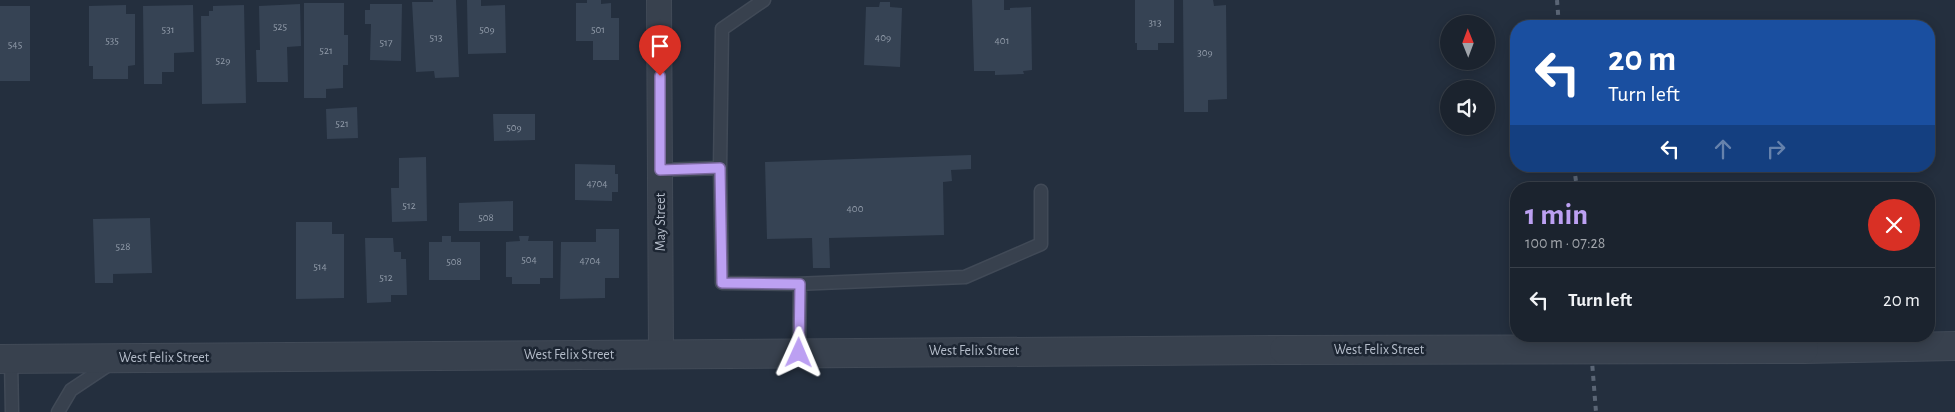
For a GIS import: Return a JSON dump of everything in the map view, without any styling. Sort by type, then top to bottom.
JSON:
[{"type":"street","name":"May Street","points":[[659,0],[661,354]]},
{"type":"street","name":"West Felix Street","points":[[5,359],[1284,350],[1804,350],[1951,346]]},
{"type":"lane","points":[[764,0],[722,29],[720,168],[722,283],[795,284],[965,277],[1041,244],[1041,191]]},
{"type":"lane","points":[[660,170],[720,168]]},
{"type":"lane","points":[[795,284],[800,284],[799,353]]},
{"type":"lane","points":[[58,412],[71,390],[103,367],[121,358]]},
{"type":"lane","points":[[5,359],[12,412]]},
{"type":"building","points":[[433,0],[456,0],[459,77],[435,78],[434,71],[416,72],[412,2],[433,2]]},
{"type":"building","points":[[467,0],[481,0],[481,6],[505,5],[506,53],[468,54]]},
{"type":"building","points":[[587,0],[601,0],[601,4],[611,3],[611,18],[619,18],[619,60],[593,60],[593,41],[576,41],[576,3],[587,3]]},
{"type":"building","points":[[972,0],[1004,0],[1004,10],[1031,7],[1032,70],[1023,71],[1024,74],[995,75],[995,71],[974,71]]},
{"type":"building","points":[[1135,0],[1174,0],[1174,43],[1158,43],[1158,50],[1137,50],[1137,43],[1135,43]]},
{"type":"building","points":[[1183,0],[1213,0],[1214,6],[1226,5],[1227,99],[1208,100],[1208,112],[1184,112]]},
{"type":"building","points":[[880,2],[890,2],[890,7],[902,8],[900,67],[864,65],[866,7],[879,7]]},
{"type":"building","points":[[304,3],[344,3],[344,35],[348,35],[348,65],[343,65],[343,88],[326,89],[326,98],[304,98]]},
{"type":"building","points":[[300,4],[301,46],[287,47],[288,82],[257,82],[256,50],[260,50],[259,6]]},
{"type":"building","points":[[370,4],[402,4],[401,61],[370,60],[371,24],[365,24],[365,10],[370,10]]},
{"type":"building","points":[[126,5],[126,14],[135,14],[135,65],[128,66],[128,79],[93,79],[93,66],[89,66],[89,6]]},
{"type":"building","points":[[193,5],[194,52],[174,53],[174,72],[162,72],[162,84],[144,84],[143,6]]},
{"type":"building","points":[[244,5],[246,103],[202,104],[201,16],[209,16],[209,11],[213,11],[213,6]]},
{"type":"building","points":[[0,6],[30,6],[30,81],[0,81]]},
{"type":"building","points":[[357,107],[358,138],[327,139],[326,109]]},
{"type":"building","points":[[493,114],[535,114],[535,140],[494,141]]},
{"type":"building","points":[[971,155],[971,169],[951,170],[952,181],[943,182],[944,235],[829,238],[830,268],[813,268],[812,238],[767,239],[765,162]]},
{"type":"building","points":[[426,157],[427,221],[392,222],[391,188],[399,188],[399,158]]},
{"type":"building","points":[[575,164],[615,165],[615,174],[618,174],[618,192],[612,192],[612,201],[575,200]]},
{"type":"building","points":[[513,201],[513,231],[459,231],[459,203]]},
{"type":"building","points":[[150,218],[152,273],[113,274],[113,283],[95,283],[93,219]]},
{"type":"building","points":[[296,222],[332,222],[332,234],[344,234],[344,298],[296,299]]},
{"type":"building","points":[[596,229],[619,229],[619,278],[605,278],[605,298],[560,299],[561,242],[596,242]]},
{"type":"building","points":[[442,236],[451,236],[451,242],[480,242],[480,280],[429,280],[429,242],[442,242]]},
{"type":"building","points":[[519,236],[529,236],[528,241],[553,241],[553,278],[540,278],[540,284],[512,284],[512,277],[506,277],[506,242],[520,241]]},
{"type":"building","points":[[365,238],[393,238],[394,252],[401,252],[401,259],[406,259],[407,295],[391,295],[391,302],[367,303]]},
{"type":"railway","points":[[1557,0],[1559,20]]},
{"type":"railway","points":[[1575,172],[1576,182]]},
{"type":"railway","points":[[1590,342],[1596,412]]},
{"type":"route","points":[[660,76],[660,170],[720,168],[722,283],[800,284],[799,353]]}]
